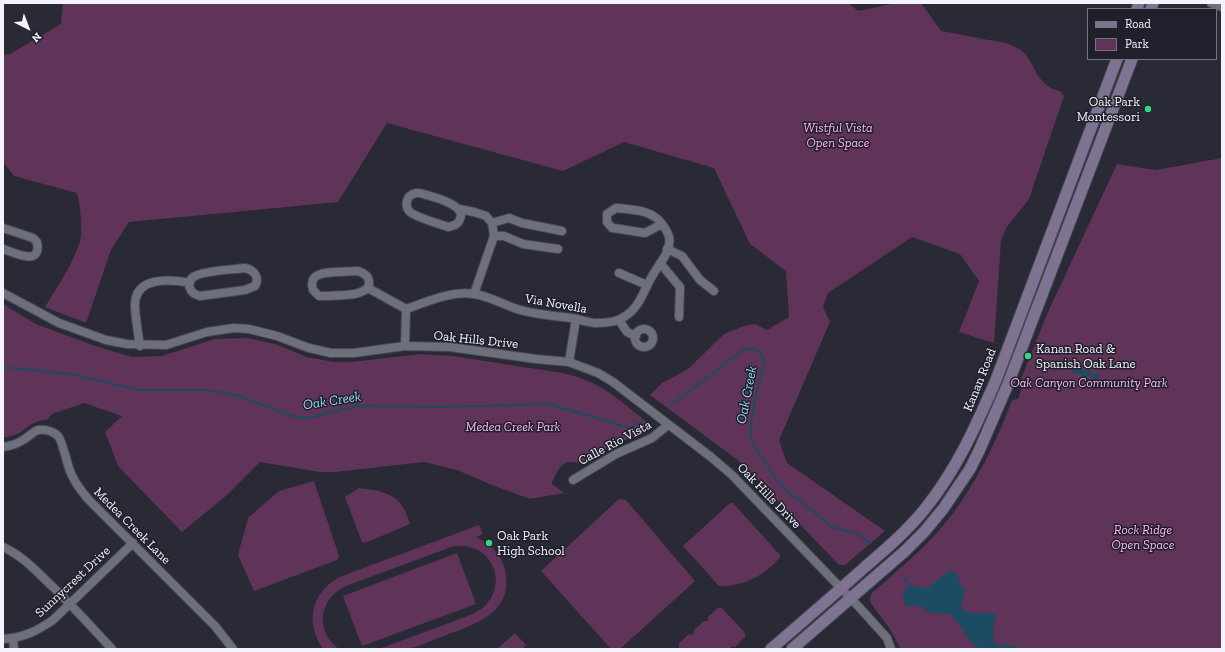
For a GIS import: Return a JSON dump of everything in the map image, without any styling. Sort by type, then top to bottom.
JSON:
[{"type":"main road","name":"Kanan Road","points":[[771,649],[895,540],[916,519],[946,481],[963,453],[977,425],[996,380],[1117,60]]},
{"type":"main road","name":"Kanan Road","points":[[792,649],[905,551],[924,532],[957,489],[970,469],[980,451],[1008,384],[1132,60]]},
{"type":"street","points":[[1211,3],[1222,7]]},
{"type":"street","points":[[459,209],[462,216],[460,222],[454,226],[448,227],[411,214],[407,208],[406,202],[412,194],[419,193],[454,205],[459,209],[486,216],[492,223],[494,236],[474,294]]},
{"type":"street","points":[[662,224],[645,233],[612,228],[606,222],[606,218],[607,214],[616,208],[645,212],[660,220],[669,236],[668,250],[682,256],[700,280],[714,291]]},
{"type":"street","points":[[492,223],[509,218],[522,223],[562,231]]},
{"type":"street","points":[[3,228],[33,238],[37,242],[38,248],[37,253],[33,256],[26,257],[3,249]]},
{"type":"street","points":[[494,236],[504,236],[523,244],[558,249]]},
{"type":"street","name":"Via Novella","points":[[406,309],[451,294],[462,293],[486,297],[529,313],[576,319],[596,324],[619,320],[635,309],[647,285],[668,250]]},
{"type":"street","points":[[660,263],[680,287],[679,317]]},
{"type":"street","points":[[245,268],[253,271],[257,278],[255,286],[245,290],[200,296],[195,295],[192,292],[190,283],[193,277],[203,273],[245,268]]},
{"type":"street","points":[[358,271],[367,276],[369,282],[368,288],[360,294],[323,296],[313,290],[312,285],[314,277],[320,274],[358,271]]},
{"type":"street","points":[[618,273],[647,285]]},
{"type":"street","points":[[140,346],[135,307],[140,291],[148,284],[157,281],[174,280],[190,283]]},
{"type":"street","points":[[368,288],[406,309],[405,346]]},
{"type":"street","name":"Oak Hills Drive","points":[[3,293],[59,323],[106,340],[140,346],[166,345],[207,332],[234,328],[262,331],[309,348],[331,353],[354,353],[405,346],[450,347],[569,362],[598,373],[613,382],[728,471],[887,638],[891,649]]},
{"type":"street","points":[[569,362],[576,319]]},
{"type":"street","points":[[619,320],[626,332],[636,336]]},
{"type":"street","name":"Calle Rio Vista","points":[[573,480],[616,454],[652,438],[668,425]]},
{"type":"street","name":"Medea Creek Lane","points":[[3,447],[24,440],[37,430],[45,430],[58,436],[62,441],[64,454],[71,473],[80,490],[215,626],[233,649]]},
{"type":"street","name":"Sunnycrest Drive","points":[[3,639],[26,636],[53,620],[132,543]]},
{"type":"street","points":[[3,547],[18,555],[33,567],[112,649]]},
{"type":"street","points":[[13,638],[14,649]]},
{"type":"green space","name":"Wistful Vista Open Space","points":[[63,3],[848,3],[858,11],[896,3],[921,3],[941,31],[1001,42],[1019,49],[1024,53],[1045,84],[1060,91],[1064,96],[1029,199],[1006,228],[1001,241],[994,343],[959,332],[979,281],[960,254],[912,237],[828,293],[823,307],[830,322],[779,440],[787,463],[885,531],[845,565],[839,565],[739,461],[650,395],[662,383],[688,369],[724,334],[744,326],[755,324],[767,330],[789,317],[786,271],[750,244],[714,168],[624,142],[563,171],[387,123],[338,202],[129,222],[111,250],[86,323],[45,307],[69,267],[80,242],[81,224],[79,204],[77,193],[14,176],[3,162],[3,55],[10,54],[61,24]]},
{"type":"green space","points":[[1222,158],[1222,649],[901,649],[890,629],[870,602],[870,597],[873,592],[913,557],[936,534],[960,504],[980,471],[1012,400],[1018,399],[1024,382],[1021,379],[1047,314],[1117,164],[1156,170]]},
{"type":"green space","name":"Medea Creek Park","points":[[3,304],[36,324],[95,346],[132,357],[162,356],[215,339],[247,338],[275,344],[307,357],[334,362],[351,362],[420,354],[453,356],[562,373],[575,376],[608,392],[648,423],[650,427],[649,430],[642,434],[617,443],[581,463],[568,462],[562,465],[552,484],[564,493],[530,499],[457,470],[424,462],[335,472],[320,472],[260,462],[227,495],[182,532],[118,466],[105,432],[122,416],[84,403],[52,414],[47,420],[36,422],[15,435],[3,438]]},
{"type":"green space","points":[[314,481],[339,556],[337,560],[254,591],[238,555],[248,518],[279,491]]},
{"type":"green space","points":[[359,488],[378,491],[390,495],[396,499],[407,514],[410,524],[365,543],[362,542],[345,497]]},
{"type":"green space","points":[[619,499],[626,500],[695,581],[620,649],[611,649],[541,571]]},
{"type":"green space","points":[[730,503],[733,503],[781,556],[769,568],[755,578],[739,584],[719,586],[683,546]]},
{"type":"green space","points":[[479,525],[483,534],[476,537],[495,550],[505,570],[506,585],[504,597],[488,616],[465,628],[415,647],[403,649],[379,649],[473,614],[485,605],[493,595],[496,583],[495,571],[490,560],[481,552],[469,547],[454,546],[346,586],[337,591],[325,606],[323,624],[331,642],[339,649],[323,649],[314,628],[314,607],[324,589],[332,582],[342,576]]},
{"type":"green space","points":[[457,553],[476,604],[362,646],[343,596]]},
{"type":"green space","points":[[718,608],[722,608],[745,633],[745,637],[735,647],[731,646],[731,649],[673,649],[679,648],[679,643],[689,634],[693,635],[694,630],[704,621],[708,621],[708,617]]},
{"type":"green space","points":[[515,633],[526,645],[522,649],[497,649]]},
{"type":"water","points":[[1080,363],[1080,368],[1085,371],[1089,370],[1093,375],[1099,373],[1100,377],[1092,380],[1091,376],[1089,375],[1086,379],[1078,373],[1072,373],[1073,368]]},
{"type":"water","points":[[949,571],[957,573],[960,583],[965,590],[961,607],[964,611],[973,613],[993,613],[996,616],[993,630],[994,642],[998,646],[1010,645],[1023,649],[982,649],[971,642],[953,617],[946,613],[933,613],[917,605],[907,606],[903,601],[903,592],[910,585],[924,588],[930,586]]},
{"type":"waterway","name":"Oak Creek","points":[[670,405],[743,350],[754,348],[761,352],[764,362],[754,404],[750,433],[752,443],[774,476],[785,489],[832,527],[857,534],[869,543]]},
{"type":"waterway","name":"Oak Creek","points":[[3,368],[17,368],[75,375],[140,390],[208,390],[236,395],[295,417],[313,417],[356,406],[441,407],[549,404],[630,428],[642,421]]},
{"type":"waterway","name":"Oak Creek","points":[[904,578],[910,585]]},
{"type":"place","name":"Oak Park Montessori","points":[[1148,109]]},
{"type":"place","name":"Kanan Road & Spanish Oak Lane","points":[[1028,356]]},
{"type":"place","name":"Oak Park High School","points":[[489,543]]},
{"type":"park label","name":"Oak Canyon Community Park","points":[[1089,383]]},
{"type":"park label","name":"Rock Ridge Open Space","points":[[1143,538]]}]
